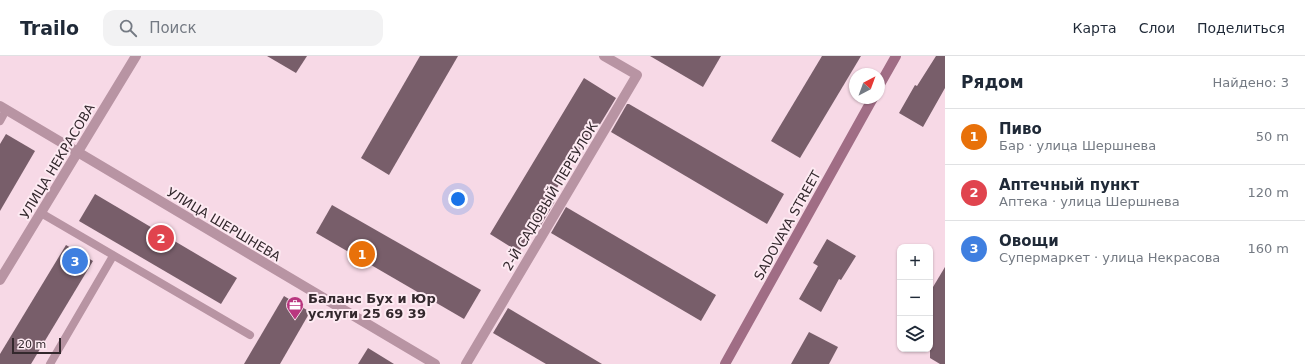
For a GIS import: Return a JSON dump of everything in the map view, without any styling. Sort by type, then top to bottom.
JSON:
[{"type":"main road","points":[[885,75],[896,56]]},
{"type":"main road","name":"SADOVAYA STREET","points":[[724,364],[869,104]]},
{"type":"street","name":"УЛИЦА НЕКРАСОВА","points":[[0,280],[136,56]]},
{"type":"street","name":"2-Й САДОВЫЙ ПЕРЕУЛОК","points":[[466,364],[637,75],[604,56]]},
{"type":"street","name":"УЛИЦА ШЕРШНЕВА","points":[[3,108],[435,364]]},
{"type":"lane","points":[[0,121],[3,108]]},
{"type":"lane","points":[[41,213],[250,335]]},
{"type":"lane","points":[[50,364],[113,256]]},
{"type":"building","points":[[267,56],[307,56],[296,73]]},
{"type":"building","points":[[420,56],[458,56],[389,175],[361,158]]},
{"type":"building","points":[[650,56],[721,56],[703,87]]},
{"type":"building","points":[[822,56],[861,56],[854,68],[849,68],[849,76],[800,158],[771,141]]},
{"type":"building","points":[[936,56],[945,56],[945,88],[923,127],[899,113],[915,85],[917,86]]},
{"type":"building","points":[[584,78],[616,98],[599,126],[595,124],[551,198],[555,201],[540,227],[535,224],[519,252],[490,234]]},
{"type":"building","points":[[627,104],[784,194],[767,224],[611,132]]},
{"type":"building","points":[[6,134],[35,151],[0,211],[0,144]]},
{"type":"building","points":[[95,194],[237,278],[221,304],[79,221]]},
{"type":"building","points":[[332,205],[481,290],[464,319],[316,233]]},
{"type":"building","points":[[566,207],[716,295],[701,321],[551,233]]},
{"type":"building","points":[[827,239],[856,256],[841,280],[839,279],[821,312],[799,299],[818,266],[813,263]]},
{"type":"building","points":[[66,245],[93,261],[31,364],[0,364],[0,354]]},
{"type":"building","points":[[945,267],[945,364],[940,364],[930,358],[930,352],[933,352],[933,287]]},
{"type":"building","points":[[284,296],[310,312],[280,364],[244,364]]},
{"type":"building","points":[[508,308],[602,364],[546,364],[493,333]]},
{"type":"building","points":[[809,332],[838,347],[829,364],[791,364]]},
{"type":"building","points":[[368,348],[394,364],[358,364]]},
{"type":"place","name":"Аптечный пункт","points":[[161,238]]},
{"type":"place","name":"Пиво","points":[[362,254]]},
{"type":"place","name":"Овощи","points":[[75,261]]},
{"type":"place","name":"Баланс Бух и Юр услуги 25 69 39","points":[[295,320]]}]
